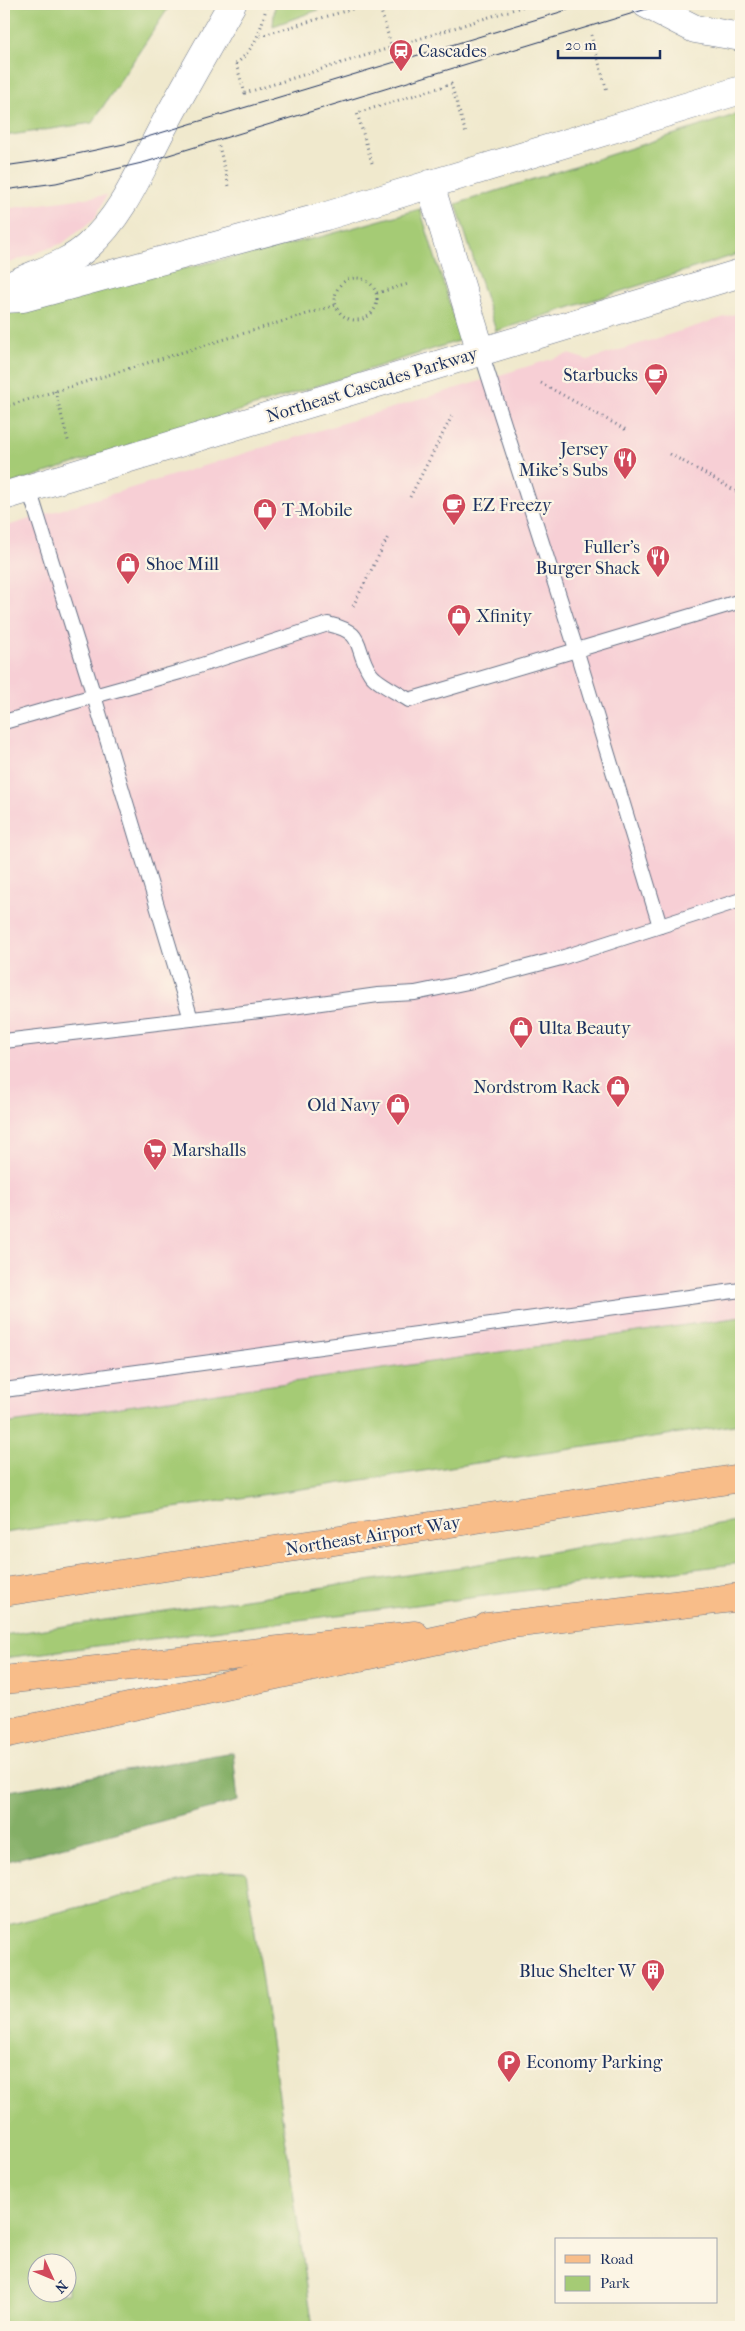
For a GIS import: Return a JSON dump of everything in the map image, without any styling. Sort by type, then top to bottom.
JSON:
[{"type":"main road","name":"Northeast Airport Way","points":[[4,1592],[741,1478]]},
{"type":"main road","points":[[4,1680],[741,1597]]},
{"type":"main road","points":[[4,1734],[512,1624]]},
{"type":"street","points":[[4,289],[18,280],[58,266],[88,247],[106,228],[130,190],[232,4]]},
{"type":"street","points":[[646,4],[696,30],[741,37]]},
{"type":"street","points":[[4,299],[23,298],[48,292],[326,216],[741,90]]},
{"type":"street","points":[[430,184],[481,352]]},
{"type":"street","name":"Northeast Cascades Parkway","points":[[16,493],[741,273]]},
{"type":"lane","points":[[481,352],[576,649],[660,926]]},
{"type":"lane","points":[[16,493],[94,696],[191,1019]]},
{"type":"lane","points":[[4,722],[180,672],[328,624],[342,627],[355,634],[371,675],[409,700],[741,601]]},
{"type":"lane","points":[[4,1041],[378,995],[415,993],[473,982],[561,958],[741,900]]},
{"type":"lane","points":[[4,1390],[741,1290]]},
{"type":"path","points":[[260,36],[369,4]]},
{"type":"path","points":[[379,4],[392,48]]},
{"type":"path","points":[[236,64],[245,93],[531,4]]},
{"type":"path","points":[[591,34],[607,91]]},
{"type":"path","points":[[372,163],[357,113],[376,107],[451,84],[466,134]]},
{"type":"path","points":[[219,146],[229,186]]},
{"type":"path","points":[[357,278],[365,280],[373,286],[377,293],[377,305],[370,316],[358,321],[344,317],[336,306],[336,294],[343,282],[357,278]]},
{"type":"path","points":[[377,293],[408,284]]},
{"type":"path","points":[[4,407],[336,306]]},
{"type":"path","points":[[541,383],[628,431]]},
{"type":"path","points":[[55,391],[72,451]]},
{"type":"path","points":[[410,497],[452,414]]},
{"type":"path","points":[[670,454],[741,494]]},
{"type":"path","points":[[342,627],[388,537]]},
{"type":"shaded area","points":[[107,195],[95,218],[63,243],[4,265],[4,209]]},
{"type":"shaded area","points":[[741,312],[741,1317],[4,1424],[4,527],[568,354],[588,360]]},
{"type":"green space","points":[[4,4],[171,4],[92,123],[4,136]]},
{"type":"green space","points":[[275,4],[319,4],[318,10],[273,26]]},
{"type":"green space","points":[[741,113],[741,253],[496,331],[456,204]]},
{"type":"green space","points":[[420,209],[461,340],[4,486],[4,313],[78,293],[320,237]]},
{"type":"green space","points":[[741,1317],[741,1424],[4,1533],[4,1424]]},
{"type":"green space","points":[[741,1520],[741,1563],[4,1658],[4,1635],[467,1566]]},
{"type":"green space","points":[[233,1752],[238,1801],[4,1862],[4,1792]]},
{"type":"green space","points":[[223,1871],[246,1872],[313,2327],[4,2327],[4,1926]]},
{"type":"tram line","points":[[4,166],[53,159],[124,144],[587,4]]},
{"type":"tram line","points":[[4,190],[56,183],[146,162],[663,4]]},
{"type":"place","name":"Cascades","points":[[401,72]]},
{"type":"place","name":"Starbucks","points":[[656,396]]},
{"type":"place","name":"Jersey Mike's Subs","points":[[625,480]]},
{"type":"place","name":"EZ Freezy","points":[[454,526]]},
{"type":"place","name":"T-Mobile","points":[[265,531]]},
{"type":"place","name":"Fuller’s Burger Shack","points":[[658,578]]},
{"type":"place","name":"Shoe Mill","points":[[128,585]]},
{"type":"place","name":"Xfinity","points":[[459,637]]},
{"type":"place","name":"Ulta Beauty","points":[[521,1049]]},
{"type":"place","name":"Nordstrom Rack","points":[[618,1108]]},
{"type":"place","name":"Old Navy","points":[[398,1126]]},
{"type":"place","name":"Marshalls","points":[[155,1171]]},
{"type":"place","name":"Blue Shelter W","points":[[653,1992]]},
{"type":"place","name":"Economy Parking","points":[[509,2083]]}]
